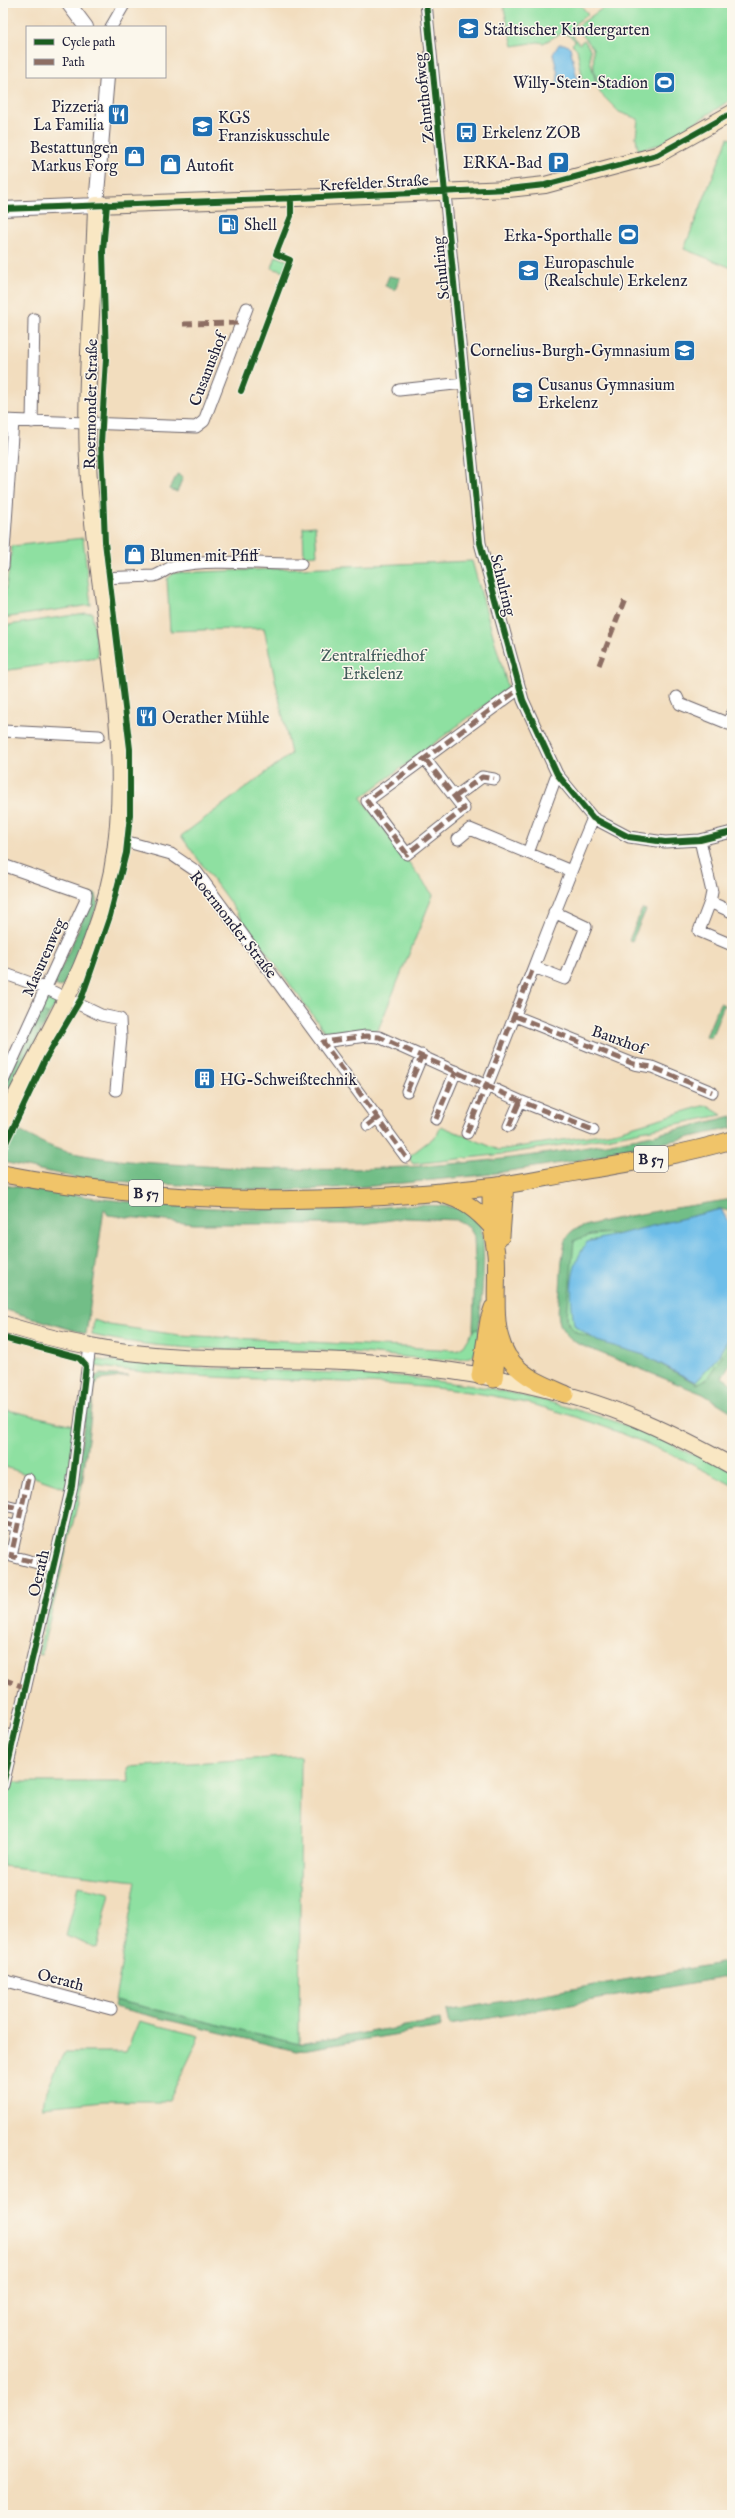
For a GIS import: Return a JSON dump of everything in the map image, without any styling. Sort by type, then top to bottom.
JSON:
[{"type":"main road","name":"Krefelder Straße","points":[[96,205],[445,191],[545,185],[657,154],[732,113]]},
{"type":"main road","name":"Roermonder Straße","points":[[96,205],[88,423],[90,484],[99,578],[117,726],[117,839]]},
{"type":"main road","points":[[3,1122],[68,998],[104,907],[117,839]]},
{"type":"main road","name":"B 57","points":[[4,1174],[103,1189],[194,1197],[288,1201],[380,1197],[498,1186],[657,1158],[732,1140]]},
{"type":"main road","points":[[498,1186],[492,1227],[496,1254],[495,1302],[498,1327],[503,1345],[513,1363],[533,1380],[565,1394],[644,1421],[732,1466]]},
{"type":"main road","points":[[496,1254],[503,1227],[498,1186]]},
{"type":"main road","name":"B 57","points":[[436,1192],[470,1205],[480,1212],[492,1227]]},
{"type":"main road","points":[[487,1377],[489,1320],[495,1302]]},
{"type":"main road","points":[[3,1324],[90,1346],[186,1356],[375,1362],[487,1377],[565,1394]]},
{"type":"main road","points":[[487,1377],[498,1327]]},
{"type":"street","points":[[68,3],[85,26]]},
{"type":"street","points":[[112,26],[124,3]]},
{"type":"street","name":"Zehnthofweg","points":[[426,3],[445,191]]},
{"type":"street","name":"Roermonder Straße","points":[[96,205],[107,78]]},
{"type":"street","name":"Schulring","points":[[445,191],[480,543],[519,689],[557,774],[593,818],[629,837],[666,842],[700,840],[732,832]]},
{"type":"street","name":"Krefelder Straße","points":[[3,209],[96,205]]},
{"type":"street","name":"Cusanushof","points":[[8,421],[192,428],[204,421],[247,308]]},
{"type":"street","points":[[32,422],[34,319]]},
{"type":"street","points":[[399,390],[464,383]]},
{"type":"street","points":[[3,566],[8,421]]},
{"type":"street","points":[[99,578],[154,576],[163,574],[174,566],[211,563],[301,564]]},
{"type":"street","points":[[425,759],[464,809],[407,854],[367,801],[519,689]]},
{"type":"street","points":[[677,697],[680,704],[731,721]]},
{"type":"street","points":[[3,731],[99,736]]},
{"type":"street","points":[[528,853],[557,774]]},
{"type":"street","points":[[455,797],[482,777],[494,779]]},
{"type":"street","points":[[468,1133],[515,1016],[554,912],[593,818]]},
{"type":"street","points":[[458,839],[470,829],[571,871]]},
{"type":"street","name":"Roermonder Straße","points":[[117,839],[137,843],[171,854],[196,871],[406,1157]]},
{"type":"street","points":[[700,840],[711,882],[710,902],[699,931],[732,945]]},
{"type":"street","name":"Masurenweg","points":[[3,865],[86,894],[85,902],[47,989],[3,1081]]},
{"type":"street","points":[[710,902],[732,912]]},
{"type":"street","points":[[534,967],[565,979],[586,927],[554,912]]},
{"type":"street","points":[[3,973],[68,998],[101,1015],[120,1019],[121,1038],[116,1090]]},
{"type":"street","name":"Bauxhof","points":[[515,1016],[634,1064],[652,1067],[712,1092]]},
{"type":"street","points":[[323,1042],[366,1036],[379,1037],[422,1055],[520,1101],[593,1130]]},
{"type":"street","points":[[407,1091],[422,1055]]},
{"type":"street","points":[[436,1119],[456,1071]]},
{"type":"street","points":[[509,1126],[520,1101]]},
{"type":"street","points":[[368,1125],[378,1117]]},
{"type":"street","name":"Oerath","points":[[3,1785],[72,1486],[90,1346]]},
{"type":"street","name":"Oerath","points":[[28,1479],[11,1556],[53,1567]]},
{"type":"street","points":[[4,1505],[22,1509]]},
{"type":"street","points":[[3,1523],[18,1527]]},
{"type":"street","name":"Oerath","points":[[3,1980],[111,2010]]},
{"type":"green space","points":[[500,3],[579,3],[588,14],[573,25],[576,26],[571,33],[579,44],[584,40],[590,49],[590,60],[596,83],[584,86],[577,49],[572,44],[575,41],[567,34],[559,34],[543,43],[538,42],[513,46],[503,5]]},
{"type":"green space","name":"Willy-Stein-Stadion","points":[[610,3],[732,3],[732,99],[661,144],[638,150],[636,137],[638,119],[619,112],[600,93],[594,71],[593,48],[576,27]]},
{"type":"green space","points":[[728,138],[732,139],[732,268],[684,249]]},
{"type":"green space","points":[[276,256],[289,261],[284,272],[272,268]]},
{"type":"green space","points":[[389,276],[400,278],[395,290],[385,286]]},
{"type":"green space","points":[[177,474],[183,477],[177,492],[170,489]]},
{"type":"green space","points":[[315,526],[317,555],[304,556],[303,527]]},
{"type":"green space","points":[[83,538],[91,605],[3,618],[4,600],[12,546]]},
{"type":"green space","name":"Zentralfriedhof Erkelenz","points":[[472,561],[508,688],[361,798],[433,895],[378,1030],[328,1036],[181,836],[291,754],[264,628],[170,631],[167,579],[174,573]]},
{"type":"green space","points":[[92,612],[98,657],[3,671],[3,626]]},
{"type":"green space","points":[[90,894],[96,894],[98,904],[73,969],[63,986],[59,987],[55,985],[56,980],[83,919]]},
{"type":"green space","points":[[642,909],[646,910],[632,941],[629,940]]},
{"type":"green space","points":[[53,995],[58,1000],[49,1015],[40,1013],[48,997]]},
{"type":"green space","points":[[720,1003],[724,1005],[711,1038],[706,1036]]},
{"type":"green space","points":[[43,1012],[49,1015],[3,1108],[3,1086],[40,1013]]},
{"type":"green space","points":[[706,1105],[722,1115],[611,1137],[504,1154],[413,1164],[408,1157],[437,1135],[441,1126],[499,1150],[614,1132]]},
{"type":"green space","points":[[732,1116],[732,1128],[593,1158],[483,1175],[373,1186],[279,1191],[82,1179],[3,1162],[3,1146],[11,1127],[61,1150],[102,1158],[136,1162],[204,1166],[270,1169],[337,1169],[403,1167],[536,1155],[602,1145],[667,1132]]},
{"type":"green space","points":[[3,1185],[122,1201],[186,1207],[307,1210],[420,1205],[454,1208],[468,1212],[477,1218],[481,1226],[483,1239],[484,1254],[479,1329],[473,1330],[475,1264],[474,1236],[468,1226],[457,1220],[405,1218],[363,1224],[194,1224],[108,1215],[104,1209],[86,1334],[3,1309]]},
{"type":"green space","points":[[732,1199],[732,1212],[721,1209],[620,1235],[596,1234],[574,1241],[567,1317],[568,1324],[576,1332],[644,1355],[697,1384],[706,1380],[732,1340],[732,1361],[722,1377],[732,1384],[732,1412],[703,1394],[578,1344],[565,1333],[559,1321],[558,1308],[563,1251],[565,1243],[571,1232],[581,1227],[599,1222]]},
{"type":"green space","points":[[610,1233],[620,1235],[587,1242],[574,1325],[597,1341],[578,1333],[569,1324],[567,1318],[567,1297],[570,1271],[574,1241],[584,1236]]},
{"type":"green space","points":[[94,1320],[109,1325],[179,1335],[457,1350],[464,1346],[475,1328],[479,1329],[479,1344],[473,1356],[447,1359],[413,1358],[349,1352],[187,1348],[123,1341],[92,1335]]},
{"type":"green space","points":[[732,1333],[729,1347],[715,1370],[697,1385],[695,1382],[717,1358]]},
{"type":"green space","points":[[96,1360],[200,1368],[389,1375],[489,1388],[546,1401],[608,1419],[670,1442],[681,1450],[706,1458],[732,1470],[732,1485],[671,1454],[608,1428],[543,1407],[510,1399],[429,1387],[190,1376],[142,1372],[95,1366],[93,1364]]},
{"type":"green space","points":[[100,1374],[129,1376],[100,1380],[95,1385],[82,1485],[76,1482],[90,1379]]},
{"type":"green space","points":[[3,1409],[74,1425],[68,1489],[3,1466]]},
{"type":"green space","points":[[76,1482],[82,1485],[41,1655],[38,1654]]},
{"type":"green space","points":[[301,1756],[299,2044],[115,2000],[136,1881],[3,1866],[3,1803],[7,1782],[129,1782],[128,1767]]},
{"type":"green space","points":[[79,1886],[110,1893],[97,1948],[66,1936]]},
{"type":"green space","points":[[732,1961],[732,1976],[450,2025],[447,2011]]},
{"type":"green space","points":[[115,2000],[299,2044],[440,2020],[441,2027],[296,2051],[114,2007]]},
{"type":"green space","points":[[139,2021],[200,2036],[169,2101],[103,2101],[43,2107],[45,2095],[64,2052],[126,2052]]},
{"type":"water","points":[[559,44],[564,44],[570,47],[579,87],[565,90],[557,83],[558,74],[553,54]]},
{"type":"water","points":[[721,1209],[732,1229],[732,1333],[717,1358],[695,1382],[644,1355],[597,1341],[574,1325],[571,1292],[573,1272],[576,1262],[587,1242]]},
{"type":"marked path","points":[[183,324],[241,323]]},
{"type":"marked path","points":[[599,665],[626,596]]},
{"type":"marked path","points":[[425,759],[464,809],[407,854],[367,801],[519,689]]},
{"type":"marked path","points":[[455,797],[482,777],[494,779]]},
{"type":"marked path","points":[[467,1133],[532,971]]},
{"type":"marked path","points":[[515,1016],[634,1064],[652,1067],[712,1092]]},
{"type":"marked path","points":[[406,1157],[323,1042],[366,1036],[379,1037],[520,1101],[593,1130]]},
{"type":"marked path","points":[[407,1091],[422,1055]]},
{"type":"marked path","points":[[436,1119],[456,1071]]},
{"type":"marked path","points":[[509,1126],[520,1101]]},
{"type":"marked path","points":[[368,1125],[378,1117]]},
{"type":"marked path","points":[[28,1479],[11,1556],[53,1567]]},
{"type":"marked path","points":[[5,1505],[22,1509]]},
{"type":"marked path","points":[[3,1523],[18,1527]]},
{"type":"marked path","points":[[3,1679],[24,1687]]},
{"type":"cycle path","points":[[426,3],[480,543],[523,700],[557,774],[593,818],[629,837],[665,842],[700,840],[732,832]]},
{"type":"cycle path","points":[[3,209],[508,189],[545,185],[657,155],[732,113]]},
{"type":"cycle path","points":[[241,391],[290,260],[276,254],[291,216],[291,198]]},
{"type":"cycle path","points":[[3,1149],[46,1058],[82,997],[110,916],[126,853],[130,815],[130,749],[105,542],[101,443],[106,359],[103,251],[107,204]]},
{"type":"cycle path","points":[[3,1338],[79,1358],[86,1366],[72,1486],[3,1785]]},
{"type":"place","name":"Städtischer Kindergarten","points":[[468,29]]},
{"type":"place","name":"Willy-Stein-Stadion","points":[[664,82]]},
{"type":"place","name":"Pizzeria La Familia","points":[[119,115]]},
{"type":"place","name":"KGS Franziskusschule","points":[[202,126]]},
{"type":"place","name":"Erkelenz ZOB","points":[[467,132]]},
{"type":"place","name":"Bestattungen Markus Forg","points":[[134,156]]},
{"type":"place","name":"ERKA-Bad","points":[[558,162]]},
{"type":"place","name":"Autofit","points":[[170,165]]},
{"type":"place","name":"Shell","points":[[229,224]]},
{"type":"place","name":"Erka-Sporthalle","points":[[628,235]]},
{"type":"place","name":"Europaschule (Realschule) Erkelenz","points":[[528,271]]},
{"type":"place","name":"Cornelius-Burgh-Gymnasium","points":[[685,350]]},
{"type":"place","name":"Cusanus Gymnasium Erkelenz","points":[[522,393]]},
{"type":"place","name":"Blumen mit Pfiff","points":[[135,555]]},
{"type":"place","name":"Oerather Mühle","points":[[147,717]]},
{"type":"place","name":"HG-Schweißtechnik","points":[[205,1079]]}]
